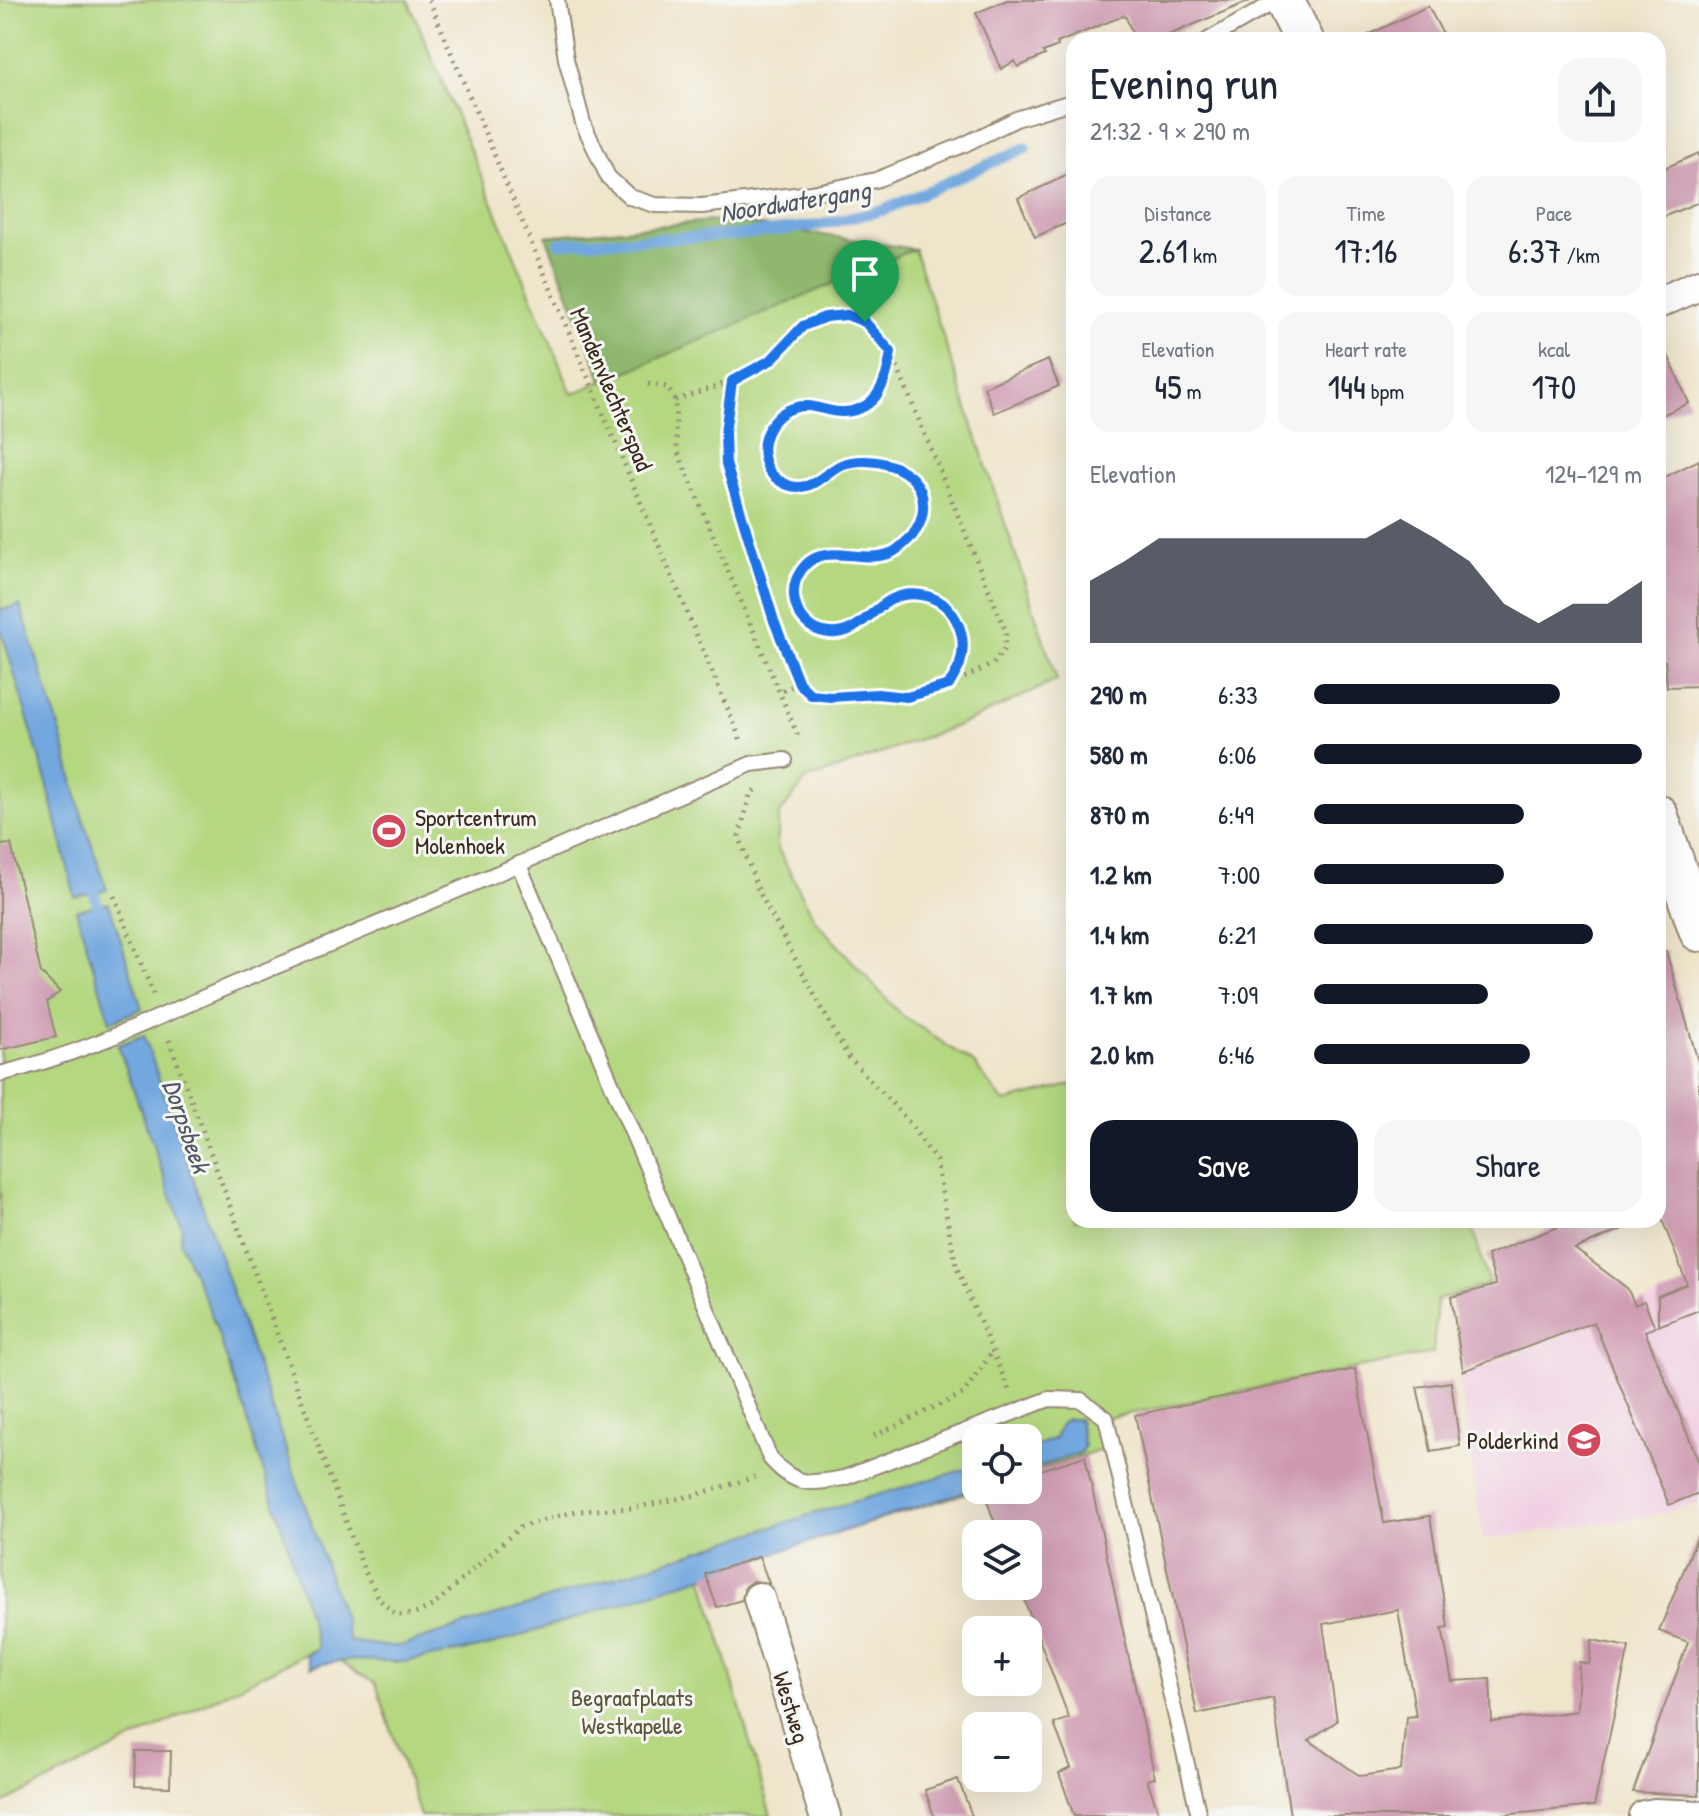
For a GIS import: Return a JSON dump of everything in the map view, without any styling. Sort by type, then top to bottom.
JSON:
[{"type":"street","points":[[1281,0],[1299,32]]},
{"type":"street","points":[[1666,299],[1699,285]]},
{"type":"street","points":[[1666,837],[1699,932]]},
{"type":"street","name":"Westweg","points":[[759,1598],[825,1816]]},
{"type":"street","points":[[1644,1816],[1699,1816]]},
{"type":"lane","points":[[557,0],[566,59],[583,123],[608,177],[630,197],[655,205],[702,206],[811,193],[876,180],[963,145],[1016,119],[1066,103]]},
{"type":"lane","points":[[1223,32],[1281,0]]},
{"type":"lane","points":[[0,1074],[80,1051],[751,764],[785,760]]},
{"type":"lane","points":[[519,865],[770,1458],[780,1469],[792,1479],[812,1484],[844,1478],[1049,1399],[1081,1400],[1106,1418],[1199,1816]]},
{"type":"path","name":"Mandenvlechterspad","points":[[429,0],[751,764],[750,795],[739,836],[758,890],[847,1055],[908,1121],[936,1161],[956,1266],[1017,1410]]},
{"type":"path","points":[[675,400],[732,381],[771,360],[803,326],[825,317],[847,315],[865,322],[891,352],[1006,632],[1004,649],[993,664],[949,685],[907,697],[811,695],[799,683],[774,621],[726,464],[725,433],[732,381]]},
{"type":"path","points":[[891,352],[888,376],[878,396],[861,409],[842,413],[807,406],[792,408],[779,415],[767,429],[763,447],[766,464],[774,477],[787,485],[800,487],[812,484],[841,465],[862,461],[882,463],[905,472],[916,483],[923,497],[923,512],[910,538],[893,552],[870,556],[843,553],[821,555],[804,566],[795,583],[794,599],[808,625],[824,632],[838,633],[861,624],[892,597],[921,595],[936,600],[949,610],[960,625],[964,643],[960,666],[949,685]]},
{"type":"path","points":[[648,384],[667,387],[675,400],[677,450],[797,734],[785,760],[750,795]]},
{"type":"path","points":[[780,692],[799,683]]},
{"type":"path","points":[[114,896],[147,976],[364,1570],[380,1600],[397,1615],[415,1614],[434,1605],[520,1527],[576,1511],[633,1508],[696,1495],[780,1469]]},
{"type":"path","points":[[864,1441],[963,1394],[993,1351]]},
{"type":"shaded area","name":"Polderkind","points":[[1699,1279],[1699,1503],[1655,1515],[1483,1540],[1459,1377]]},
{"type":"green space","name":"Sportcentrum Molenhoek","points":[[0,0],[408,0],[572,394],[914,249],[1057,680],[967,722],[806,780],[779,815],[777,847],[815,920],[899,1013],[973,1063],[1004,1102],[1066,1086],[1066,1228],[1472,1228],[1489,1284],[1437,1300],[1433,1353],[1107,1418],[1113,1445],[1042,1469],[1042,1424],[962,1424],[962,1494],[702,1575],[771,1816],[420,1816],[376,1684],[317,1648],[0,1805]]},
{"type":"green space","points":[[724,220],[914,249],[603,382],[546,236]]},
{"type":"water","points":[[20,605],[107,890],[75,897],[46,780],[0,626],[0,610]]},
{"type":"water","points":[[109,903],[142,1009],[110,1022],[76,910]]},
{"type":"water","points":[[144,1035],[349,1641],[400,1646],[825,1510],[962,1470],[962,1493],[489,1646],[404,1662],[350,1660],[311,1668],[306,1655],[317,1645],[288,1546],[210,1311],[180,1242],[182,1228],[118,1045]]},
{"type":"water","points":[[1066,1419],[1079,1419],[1084,1447],[1080,1453],[1042,1466],[1042,1443],[1055,1438]]},
{"type":"building","points":[[1007,0],[1252,0],[1176,32],[1132,32],[1125,15],[1084,32],[1066,32],[1066,39],[1043,52],[1045,55],[1018,67],[1015,61],[1001,69],[976,13]]},
{"type":"building","points":[[1428,6],[1442,32],[1374,32]]},
{"type":"building","points":[[1699,153],[1699,202],[1666,216],[1666,167]]},
{"type":"building","points":[[1066,176],[1066,223],[1035,237],[1018,198]]},
{"type":"building","points":[[1666,351],[1689,403],[1666,413]]},
{"type":"building","points":[[1048,360],[1059,386],[994,413],[984,387]]},
{"type":"building","points":[[1699,460],[1699,686],[1667,687],[1666,476]]},
{"type":"building","points":[[11,844],[41,973],[60,992],[47,1002],[56,1037],[0,1050],[0,845]]},
{"type":"building","points":[[1666,951],[1699,1065],[1699,1310],[1658,1326],[1658,1296],[1687,1284],[1665,1228]]},
{"type":"building","points":[[1555,1228],[1625,1228],[1575,1249],[1627,1288],[1635,1305],[1644,1301],[1655,1327],[1645,1331],[1699,1462],[1699,1493],[1669,1505],[1594,1322],[1463,1371],[1451,1297],[1496,1285],[1487,1255]]},
{"type":"building","points":[[1355,1369],[1384,1523],[1430,1516],[1448,1627],[1442,1628],[1452,1681],[1490,1679],[1492,1722],[1577,1711],[1579,1662],[1589,1664],[1592,1640],[1629,1647],[1594,1806],[1493,1816],[1290,1816],[1273,1698],[1197,1714],[1135,1415]],"holes":[[[1398,1610],[1416,1716],[1406,1717],[1401,1770],[1360,1776],[1309,1740],[1337,1721],[1323,1624]]]},
{"type":"building","points":[[1451,1382],[1460,1446],[1431,1451],[1417,1387]]},
{"type":"building","points":[[1085,1456],[1155,1778],[1147,1780],[1160,1816],[1074,1816],[1059,1773],[1071,1768],[1054,1724],[1069,1718],[1042,1647],[1042,1616],[1030,1616],[1024,1600],[1042,1600],[1042,1520],[994,1520],[988,1504],[1042,1504],[1042,1470]]},
{"type":"building","points":[[1698,1535],[1699,1795],[1633,1792],[1688,1642],[1659,1631]]},
{"type":"building","points":[[759,1557],[769,1583],[753,1581],[745,1586],[742,1600],[717,1607],[705,1574]]},
{"type":"building","points":[[136,1751],[171,1751],[170,1787],[135,1786]]},
{"type":"building","points":[[958,1779],[972,1816],[934,1816],[925,1790]]},
{"type":"waterway","name":"Noordwatergang","points":[[559,243],[739,235],[820,225],[884,210],[1025,148]]},
{"type":"waterway","name":"Dorpsbeek","points":[[90,880],[101,917]]},
{"type":"place","name":"Sportcentrum Molenhoek","points":[[389,831]]},
{"type":"place","name":"Polderkind","points":[[1584,1440]]},
{"type":"route","points":[[847,315],[865,322],[891,352],[888,376],[878,396],[861,409],[842,413],[807,406],[792,408],[779,415],[767,429],[763,447],[766,464],[774,477],[787,485],[800,487],[812,484],[841,465],[862,461],[882,463],[905,472],[916,483],[923,497],[923,512],[910,538],[893,552],[870,556],[843,553],[821,555],[804,566],[795,583],[794,599],[808,625],[824,632],[838,633],[861,624],[892,597],[921,595],[936,600],[949,610],[960,625],[964,643],[960,666],[949,685],[907,697],[811,695],[799,683],[774,621],[726,464],[725,433],[732,381],[771,360],[803,326],[825,317],[847,315]]},
{"type":"park label","name":"Begraafplaats Westkapelle","points":[[632,1711]]}]
